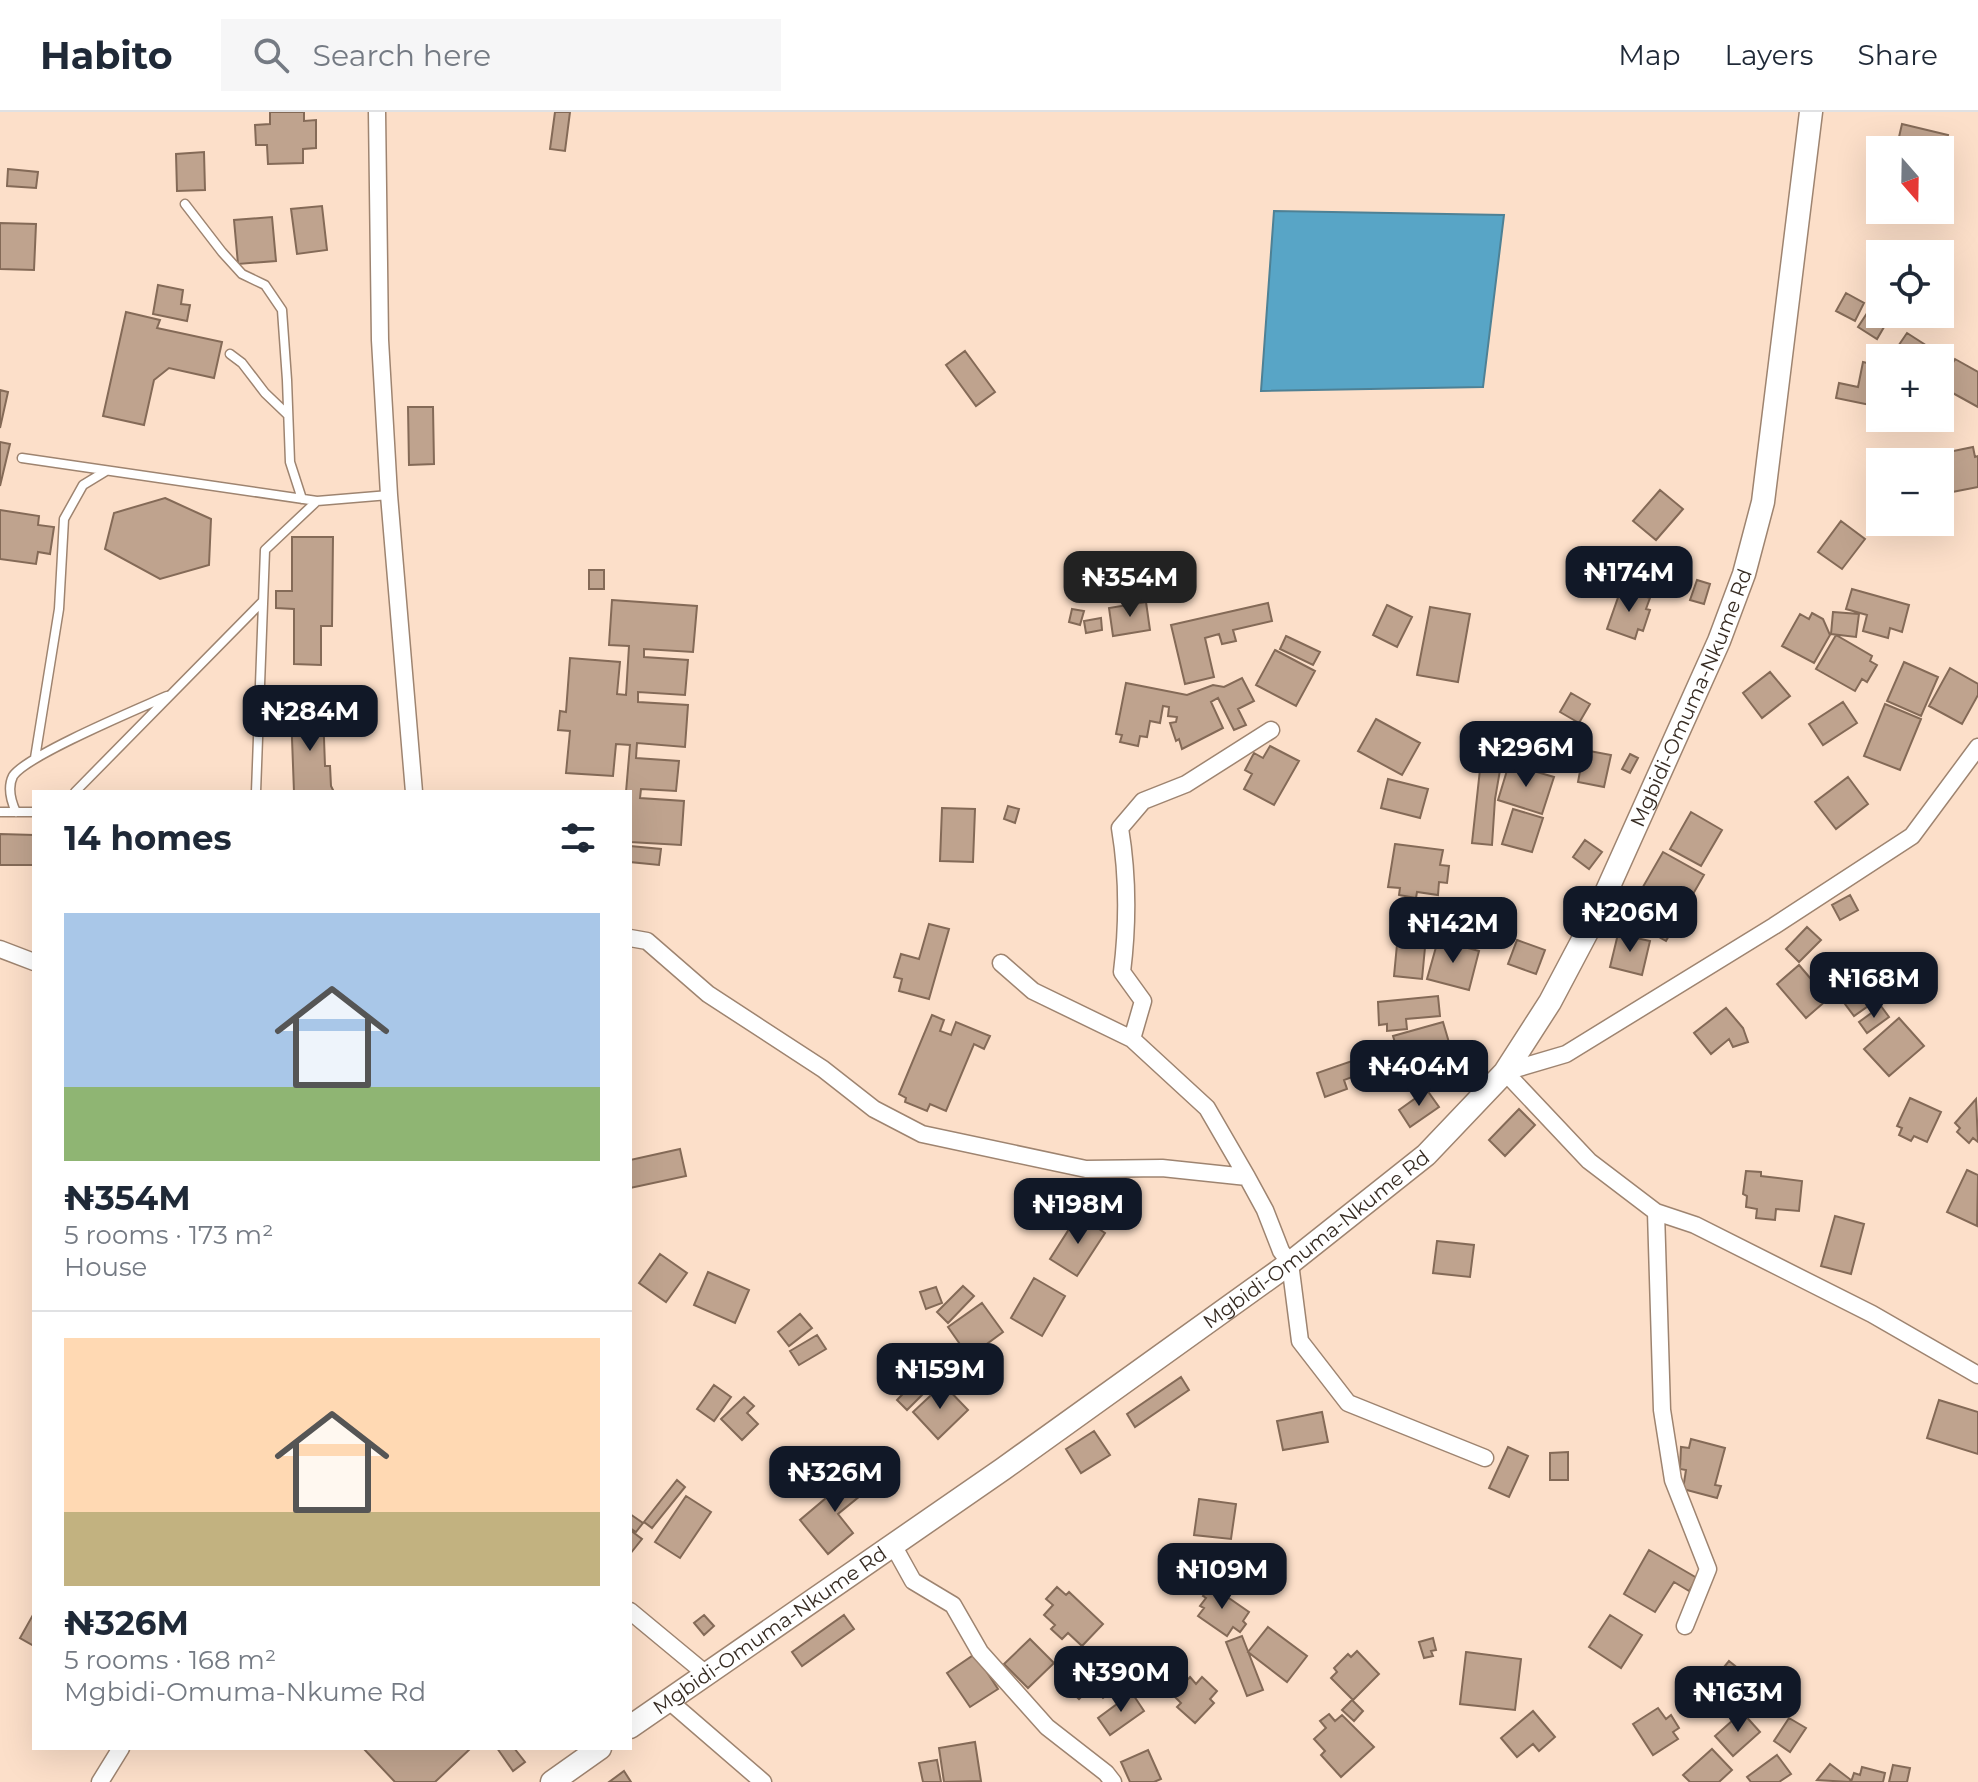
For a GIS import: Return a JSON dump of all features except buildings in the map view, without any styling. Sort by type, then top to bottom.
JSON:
[{"type":"street","points":[[377,112],[380,340],[389,495],[414,790]]},
{"type":"street","name":"Mgbidi-Omuma-Nkume Rd","points":[[632,1726],[1290,1263],[1426,1155],[1505,1072],[1550,1002],[1596,915],[1719,641],[1744,574],[1763,502],[1811,112]]},
{"type":"street","points":[[1132,1039],[1143,1001],[1122,972],[1128,926],[1120,828],[1143,801],[1186,784],[1271,730]]},
{"type":"street","points":[[1978,747],[1912,836],[1566,1054],[1505,1072],[1589,1161],[1656,1212],[1695,1225],[1872,1314],[1978,1375]]},
{"type":"street","points":[[632,938],[647,941],[708,994],[823,1069],[874,1109],[922,1134],[1086,1169],[1162,1168],[1247,1177]]},
{"type":"street","points":[[0,949],[32,961]]},
{"type":"street","points":[[1001,963],[1033,991],[1132,1039],[1207,1108],[1265,1210],[1281,1251],[1290,1263],[1300,1341],[1348,1403],[1485,1458]]},
{"type":"street","points":[[1656,1212],[1662,1410],[1673,1480],[1708,1569],[1685,1626]]},
{"type":"street","points":[[893,1545],[913,1581],[953,1605],[980,1652],[1047,1727],[1106,1773],[1113,1782]]},
{"type":"street","points":[[632,1613],[706,1674]]},
{"type":"street","points":[[668,1700],[763,1782]]},
{"type":"street","points":[[100,1782],[120,1750]]},
{"type":"street","points":[[562,1779],[598,1750]]},
{"type":"lane","points":[[185,204],[242,274],[265,285],[282,310],[290,462],[302,499]]},
{"type":"lane","points":[[230,354],[242,363],[265,393],[288,415]]},
{"type":"lane","points":[[22,458],[317,501],[389,495]]},
{"type":"lane","points":[[35,758],[59,609],[64,519],[83,485],[106,471]]},
{"type":"lane","points":[[256,790],[265,550],[317,501]]},
{"type":"lane","points":[[77,790],[263,601]]},
{"type":"lane","points":[[16,812],[9,795],[13,776],[35,758],[173,693]]},
{"type":"lane","points":[[0,812],[32,812]]},
{"type":"water","points":[[1274,211],[1504,215],[1483,387],[1261,391]]}]
